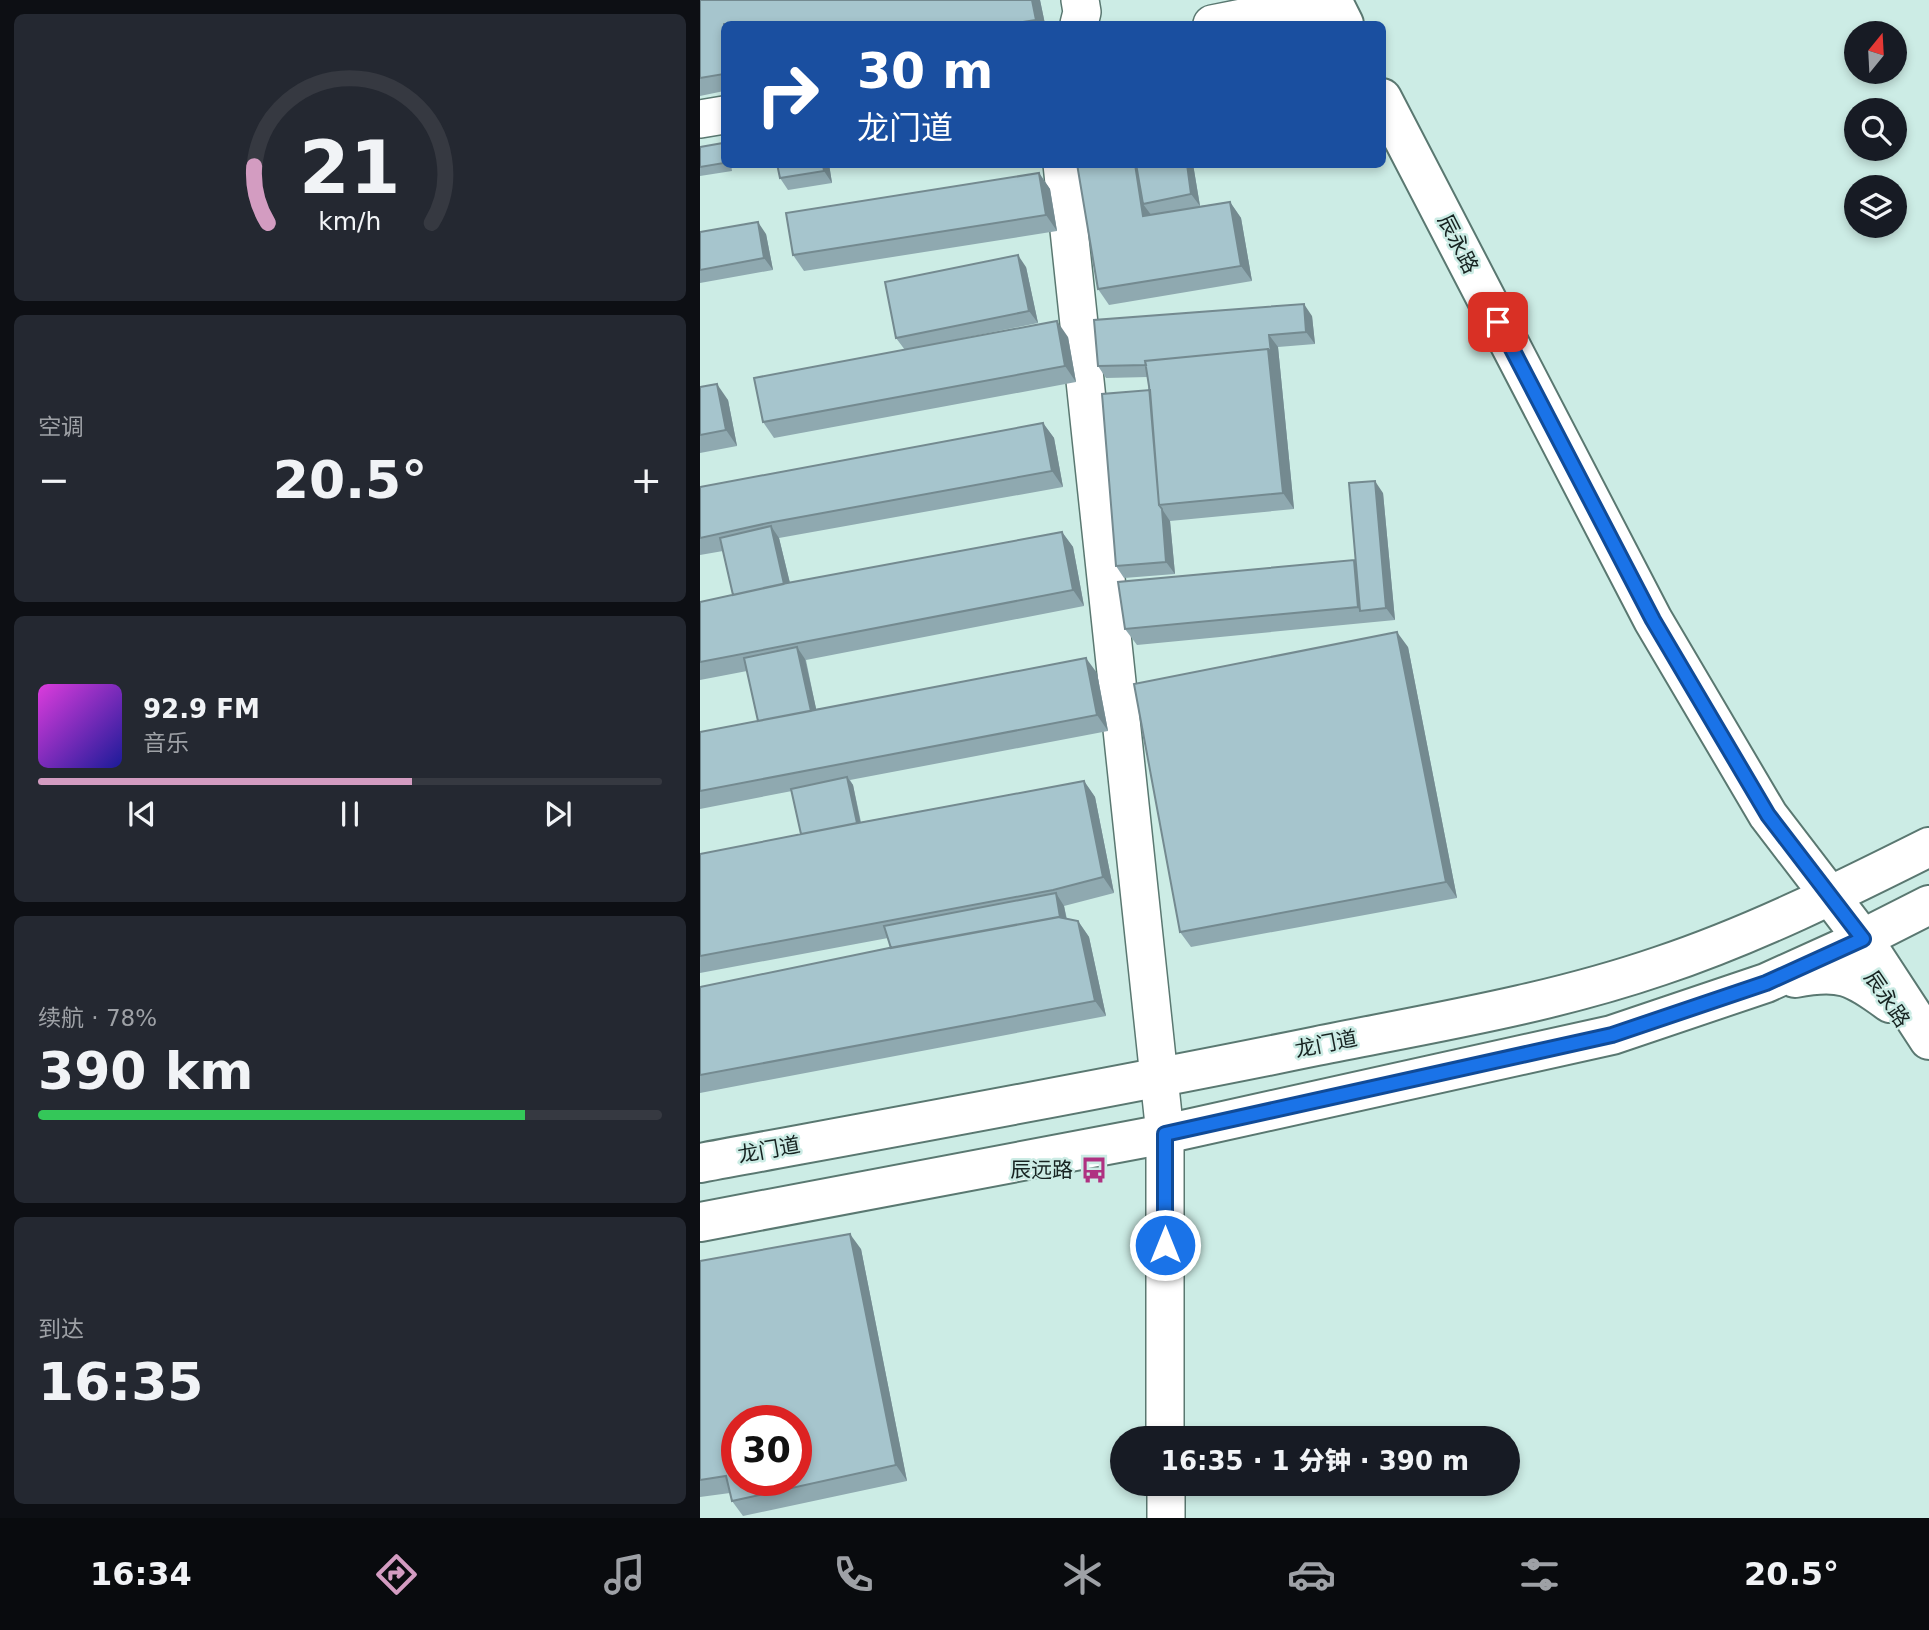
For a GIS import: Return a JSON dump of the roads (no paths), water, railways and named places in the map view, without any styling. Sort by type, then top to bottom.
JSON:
[{"type":"main road","points":[[1332,0],[1342,21]]},
{"type":"main road","name":"辰永路","points":[[1386,106],[1653,620],[1768,815],[1830,897],[1890,1003],[1929,1061]]},
{"type":"main road","name":"龙门道","points":[[700,1163],[1158,1078],[1570,993],[1658,967],[1738,938],[1830,897],[1929,847]]},
{"type":"main road","points":[[700,1222],[1165,1134],[1612,1035],[1766,983],[1929,905]]},
{"type":"main road","name":"辰永路","points":[[1856,942],[1929,1040]]},
{"type":"main road","points":[[1766,983],[1810,975],[1838,974],[1864,984],[1890,1003]]},
{"type":"street","points":[[1080,0],[1082,12],[1080,21]]},
{"type":"street","points":[[1227,21],[1332,0]]},
{"type":"street","points":[[700,119],[721,116]]},
{"type":"street","points":[[1062,168],[1165,1134],[1166,1426]]},
{"type":"street","points":[[1166,1496],[1166,1518]]},
{"type":"place","name":"辰远路","points":[[1094,1170]]}]
